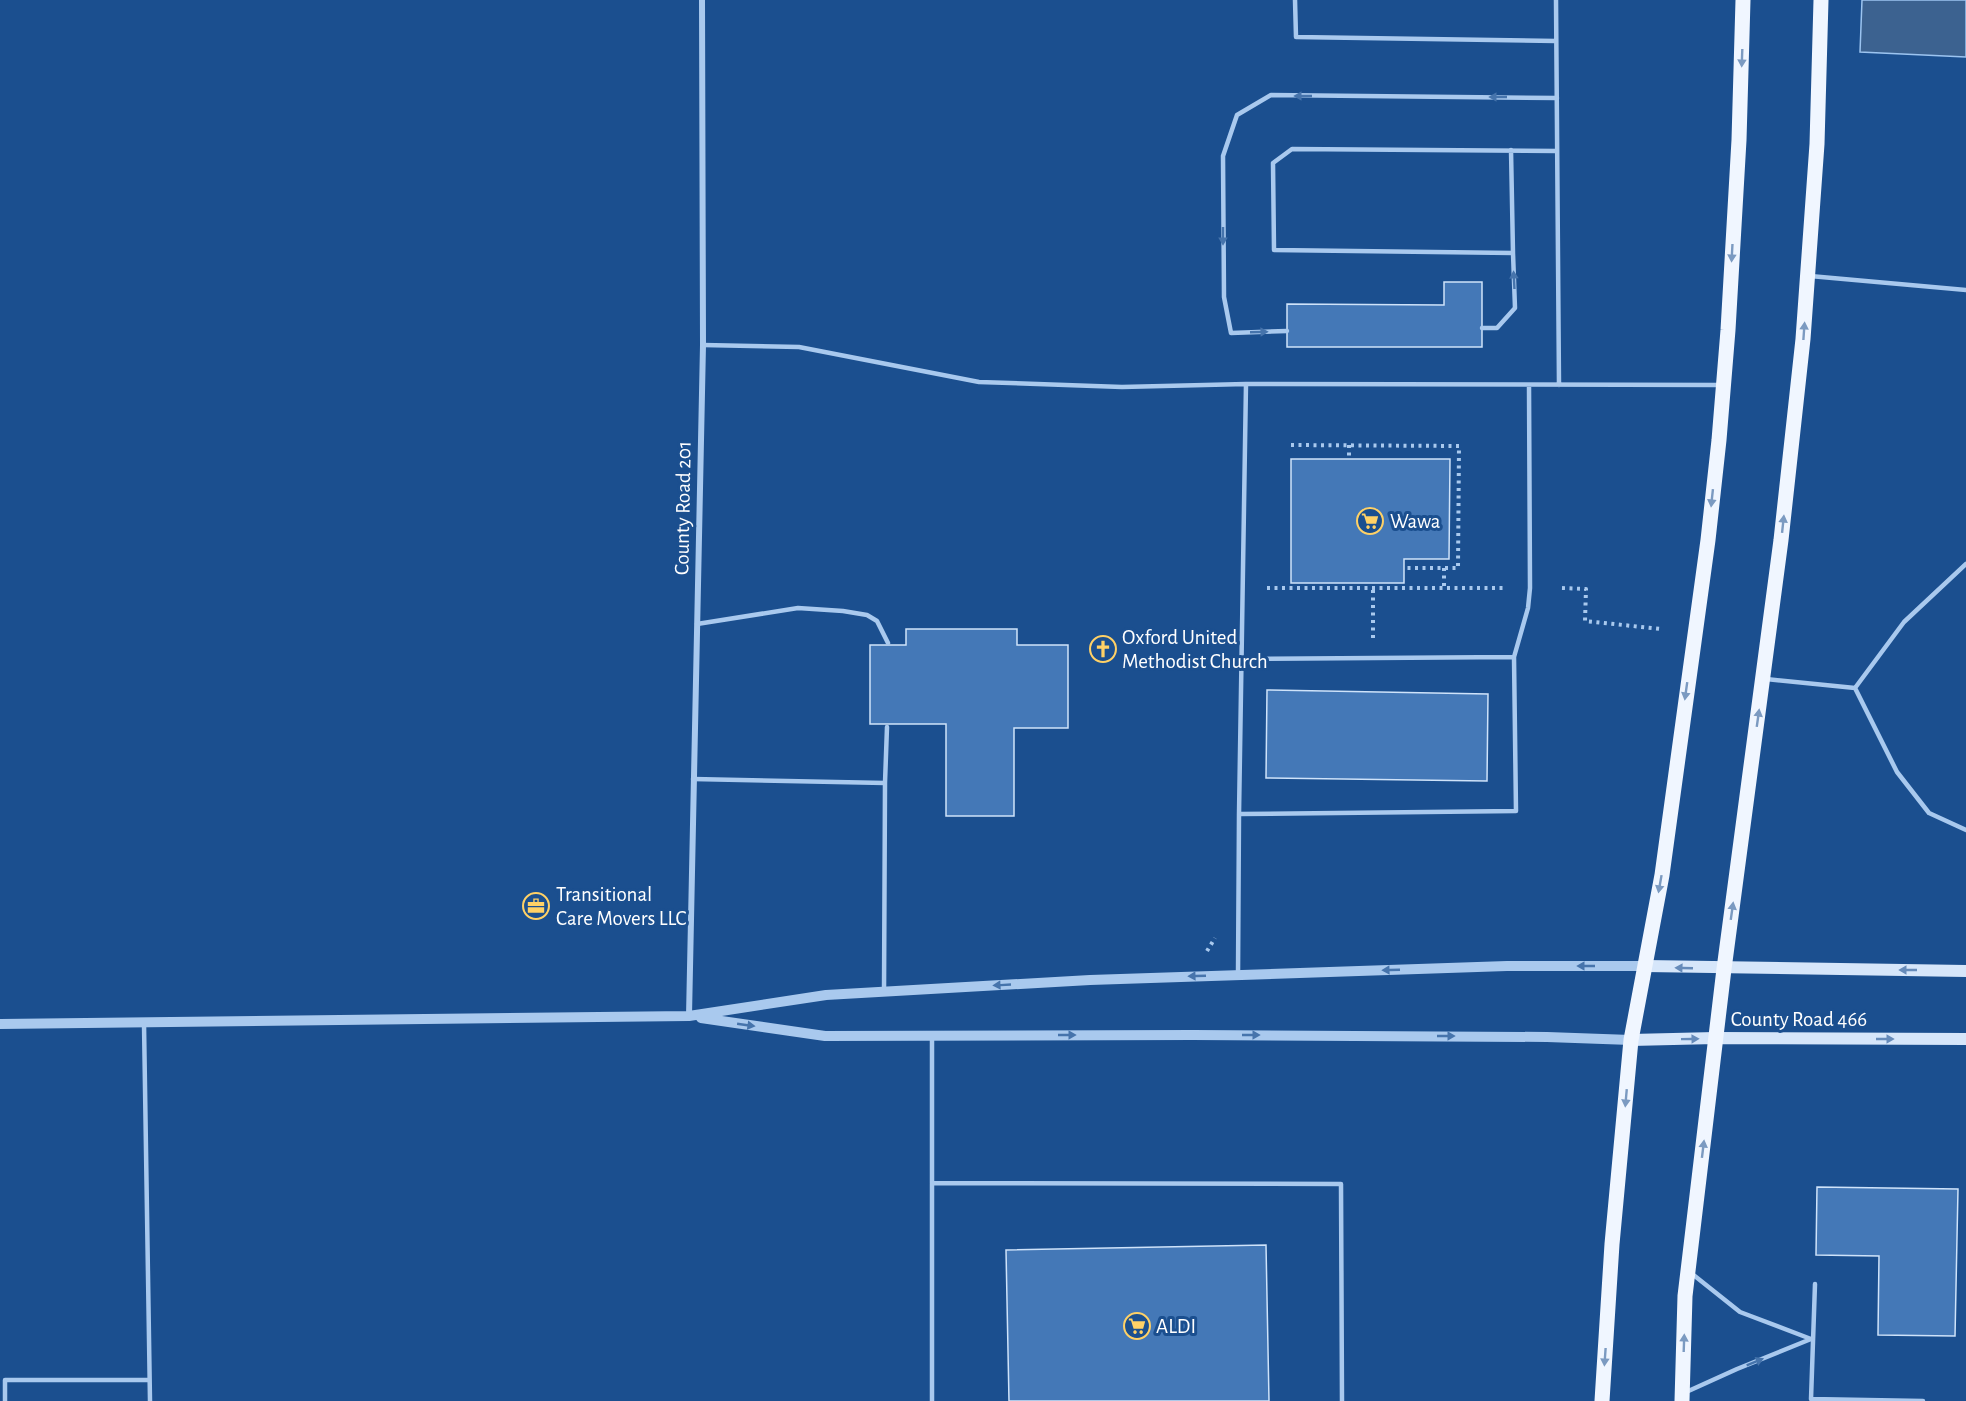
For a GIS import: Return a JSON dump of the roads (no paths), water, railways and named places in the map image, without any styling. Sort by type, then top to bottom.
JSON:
[{"type":"main road","points":[[1602,1401],[1612,1244],[1631,1040],[1662,874],[1708,540],[1728,330],[1739,140],[1743,0]]},
{"type":"main road","points":[[1682,1397],[1685,1296],[1715,1038],[1783,528],[1803,339],[1817,144],[1821,0]]},
{"type":"main road","points":[[1645,966],[1966,971]]},
{"type":"main road","name":"County Road 466","points":[[1631,1040],[1715,1038],[1966,1040]]},
{"type":"street","name":"County Road 201","points":[[689,1016],[703,345],[702,0]]},
{"type":"street","points":[[0,1024],[689,1016],[826,995],[1090,980],[1507,966],[1645,966]]},
{"type":"street","points":[[689,1016],[825,1036],[1488,1036],[1631,1040]]},
{"type":"lane","points":[[1295,0],[1296,37],[1556,41]]},
{"type":"lane","points":[[1556,0],[1558,385]]},
{"type":"lane","points":[[1287,331],[1231,333],[1224,297],[1222,156],[1237,115],[1270,95],[1557,98]]},
{"type":"lane","points":[[1513,253],[1274,250],[1273,163],[1292,149],[1557,150]]},
{"type":"lane","points":[[1482,328],[1497,328],[1515,308],[1511,150]]},
{"type":"lane","points":[[1808,276],[1966,290]]},
{"type":"lane","points":[[703,345],[799,347],[979,382],[1122,387],[1246,384],[1722,385]]},
{"type":"lane","points":[[1238,975],[1246,384]]},
{"type":"lane","points":[[1239,814],[1516,811],[1514,657],[1528,608],[1530,588],[1529,385]]},
{"type":"lane","points":[[1855,688],[1904,622],[1966,564]]},
{"type":"lane","points":[[697,624],[798,608],[843,611],[867,615],[877,621],[888,643]]},
{"type":"lane","points":[[1241,659],[1514,657]]},
{"type":"lane","points":[[1763,678],[1855,688]]},
{"type":"lane","points":[[1855,688],[1897,772],[1929,813],[1966,830]]},
{"type":"lane","points":[[884,992],[887,727]]},
{"type":"lane","points":[[693,780],[885,783]]},
{"type":"lane","points":[[144,1024],[150,1401]]},
{"type":"lane","points":[[932,1035],[932,1401]]},
{"type":"lane","points":[[932,1183],[1341,1184],[1342,1401]]},
{"type":"lane","points":[[1689,1271],[1740,1312],[1811,1339]]},
{"type":"lane","points":[[1815,1284],[1811,1339],[1811,1399],[1923,1401]]},
{"type":"lane","points":[[1682,1397],[1737,1369],[1811,1339]]},
{"type":"lane","points":[[5,1401],[2,1380],[149,1380]]},
{"type":"water","points":[[1862,0],[1966,0],[1966,57],[1860,52]]},
{"type":"place","name":"Wawa","points":[[1370,521]]},
{"type":"place","name":"Oxford United Methodist Church","points":[[1103,649]]},
{"type":"place","name":"Transitional Care Movers LLC","points":[[536,906]]},
{"type":"place","name":"ALDI","points":[[1137,1326]]}]
